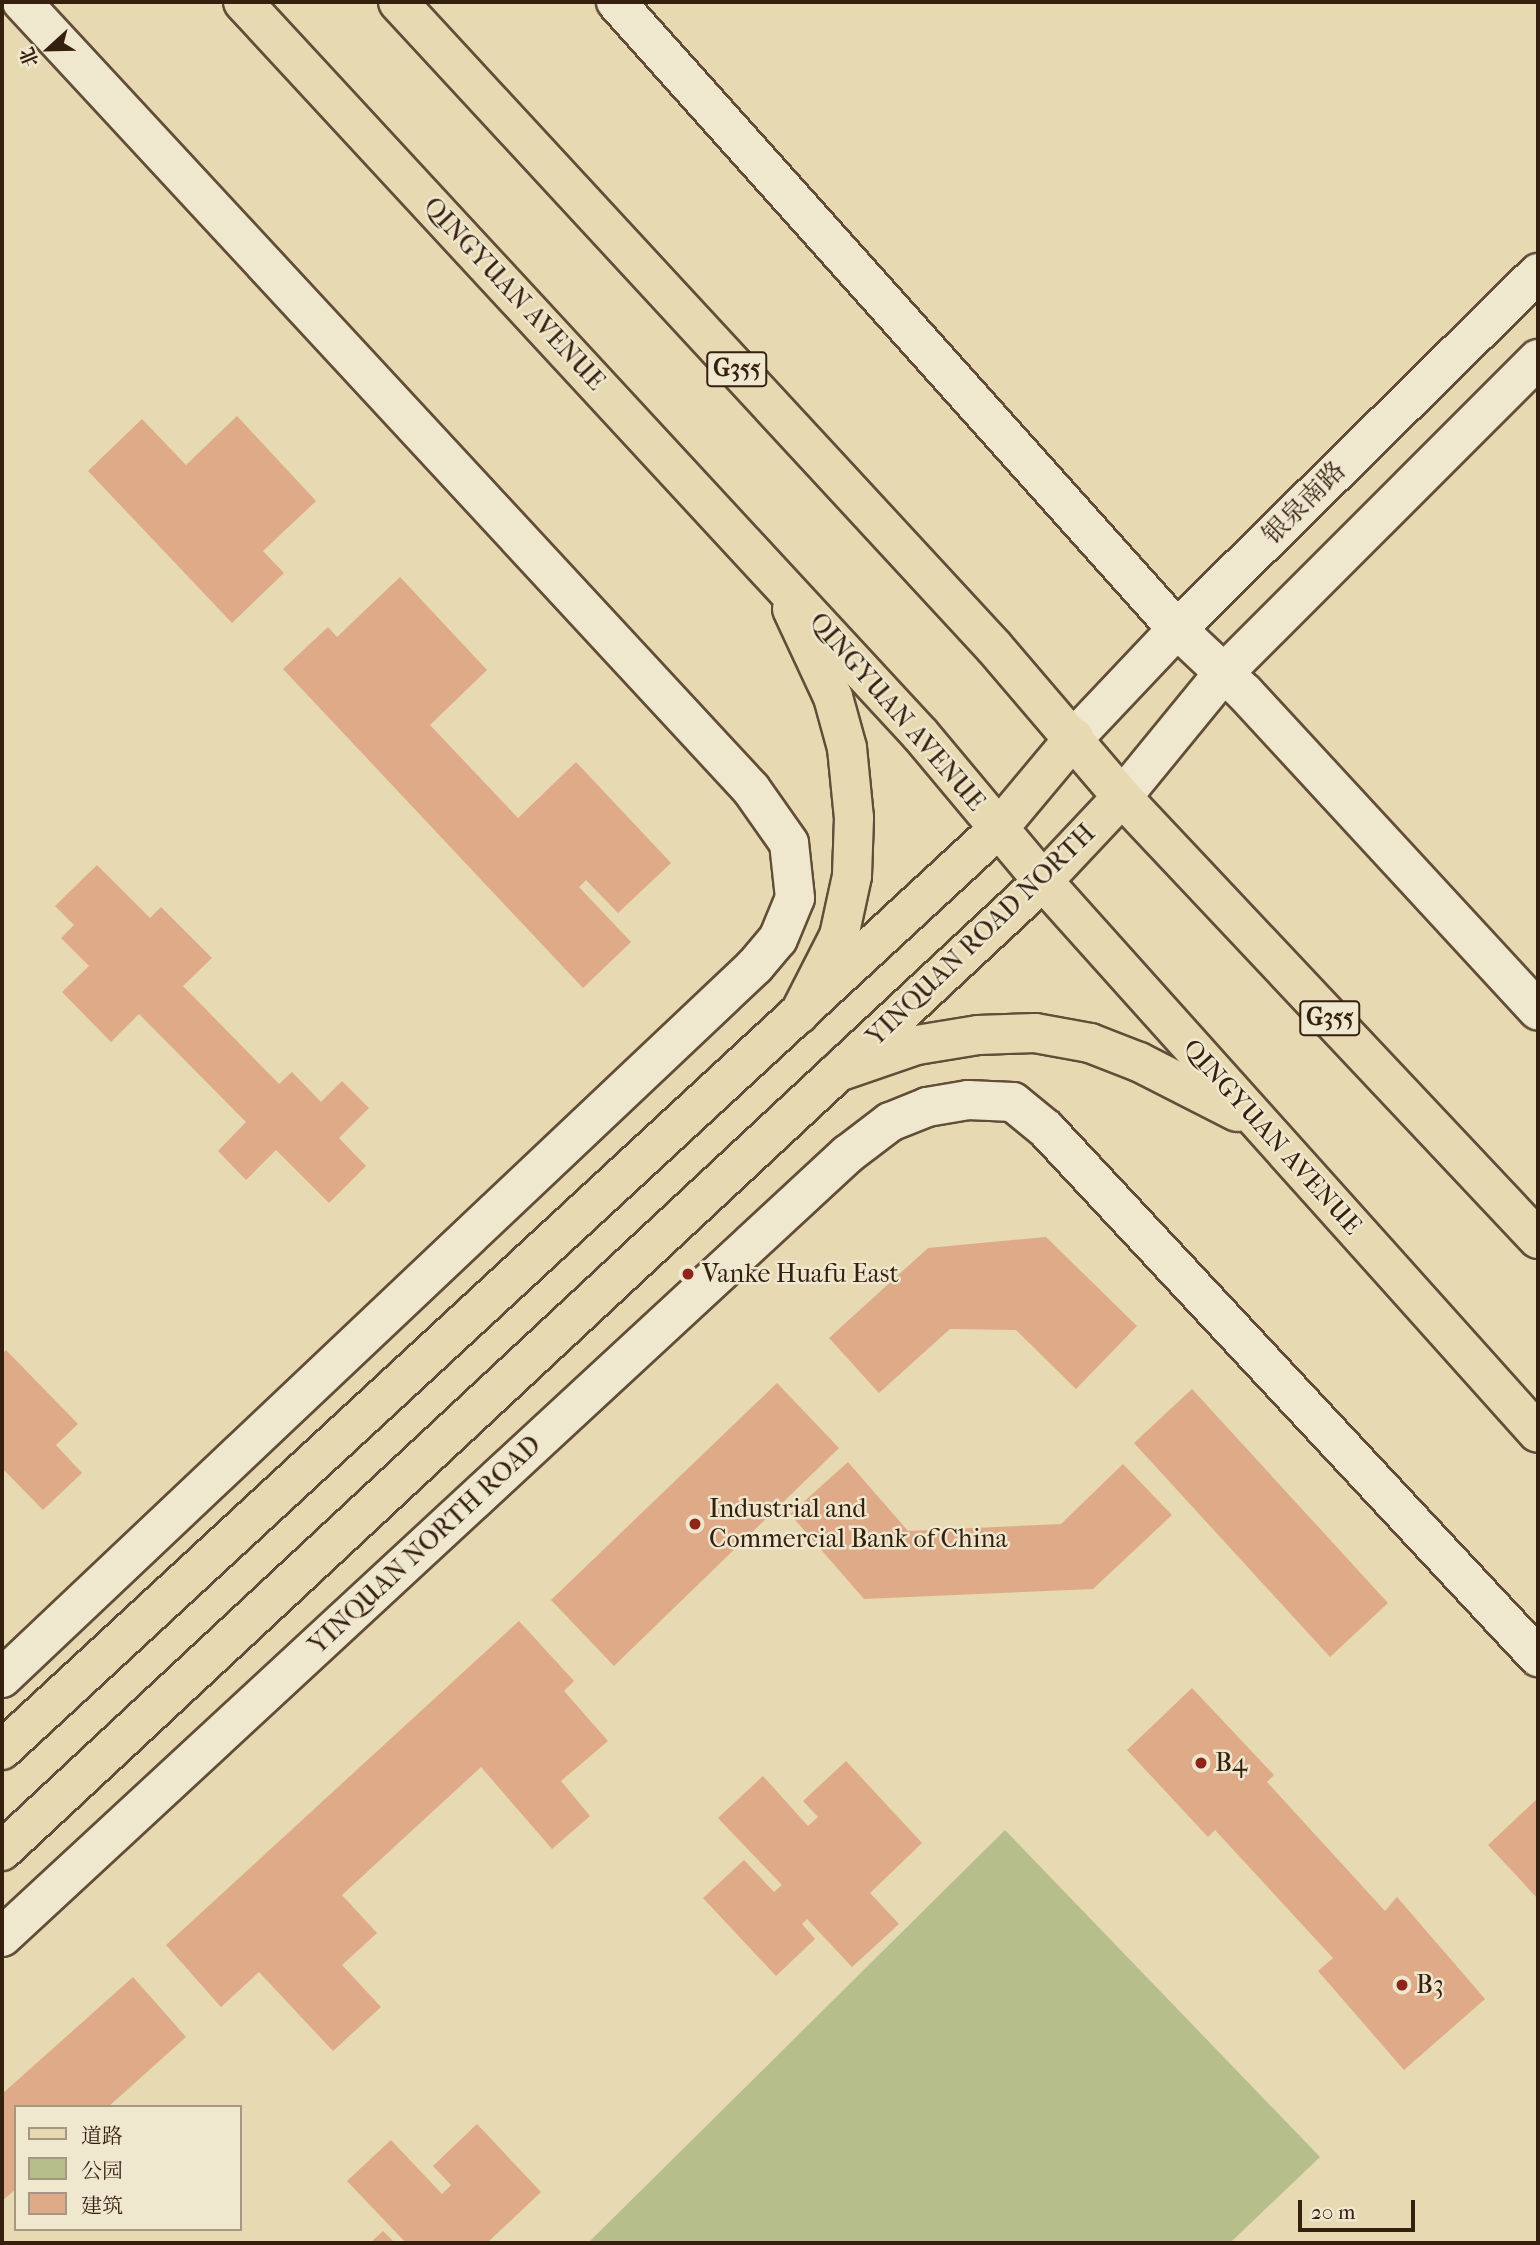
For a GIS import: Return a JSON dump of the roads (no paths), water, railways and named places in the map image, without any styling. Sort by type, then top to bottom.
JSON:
[{"type":"main road","name":"QINGYUAN AVENUE","points":[[243,2],[920,734],[1043,881],[1538,1433]]},
{"type":"main road","name":"G355","points":[[398,2],[1074,738],[1122,797],[1538,1239]]},
{"type":"main road","points":[[776,576],[833,696],[847,748],[854,818],[852,876],[839,936],[799,1014]]},
{"type":"main road","points":[[2,1750],[998,829],[1074,738]]},
{"type":"main road","name":"YINQUAN ROAD NORTH","points":[[838,1072],[1043,881],[1122,797]]},
{"type":"main road","points":[[2,1851],[838,1072],[917,1045],[978,1035],[1035,1033],[1090,1044],[1139,1062],[1259,1124]]},
{"type":"street","points":[[2,1678],[755,966],[778,939],[795,898],[789,843],[751,789],[22,2]]},
{"type":"street","points":[[616,2],[1177,629],[1222,675],[1245,693],[1538,1011]]},
{"type":"street","name":"银泉南路","points":[[1074,738],[1177,629],[1538,273]]},
{"type":"street","points":[[1122,797],[1222,675],[1538,359]]},
{"type":"street","name":"YINQUAN NORTH ROAD","points":[[2,1937],[848,1154],[890,1122],[927,1107],[968,1100],[1013,1102],[1046,1129],[1538,1657]]},
{"type":"place","name":"Vanke Huafu East","points":[[688,1274]]},
{"type":"place","name":"Industrial and Commercial Bank of China","points":[[695,1524]]},
{"type":"place","name":"B4","points":[[1201,1763]]},
{"type":"place","name":"B3","points":[[1402,1985]]}]
